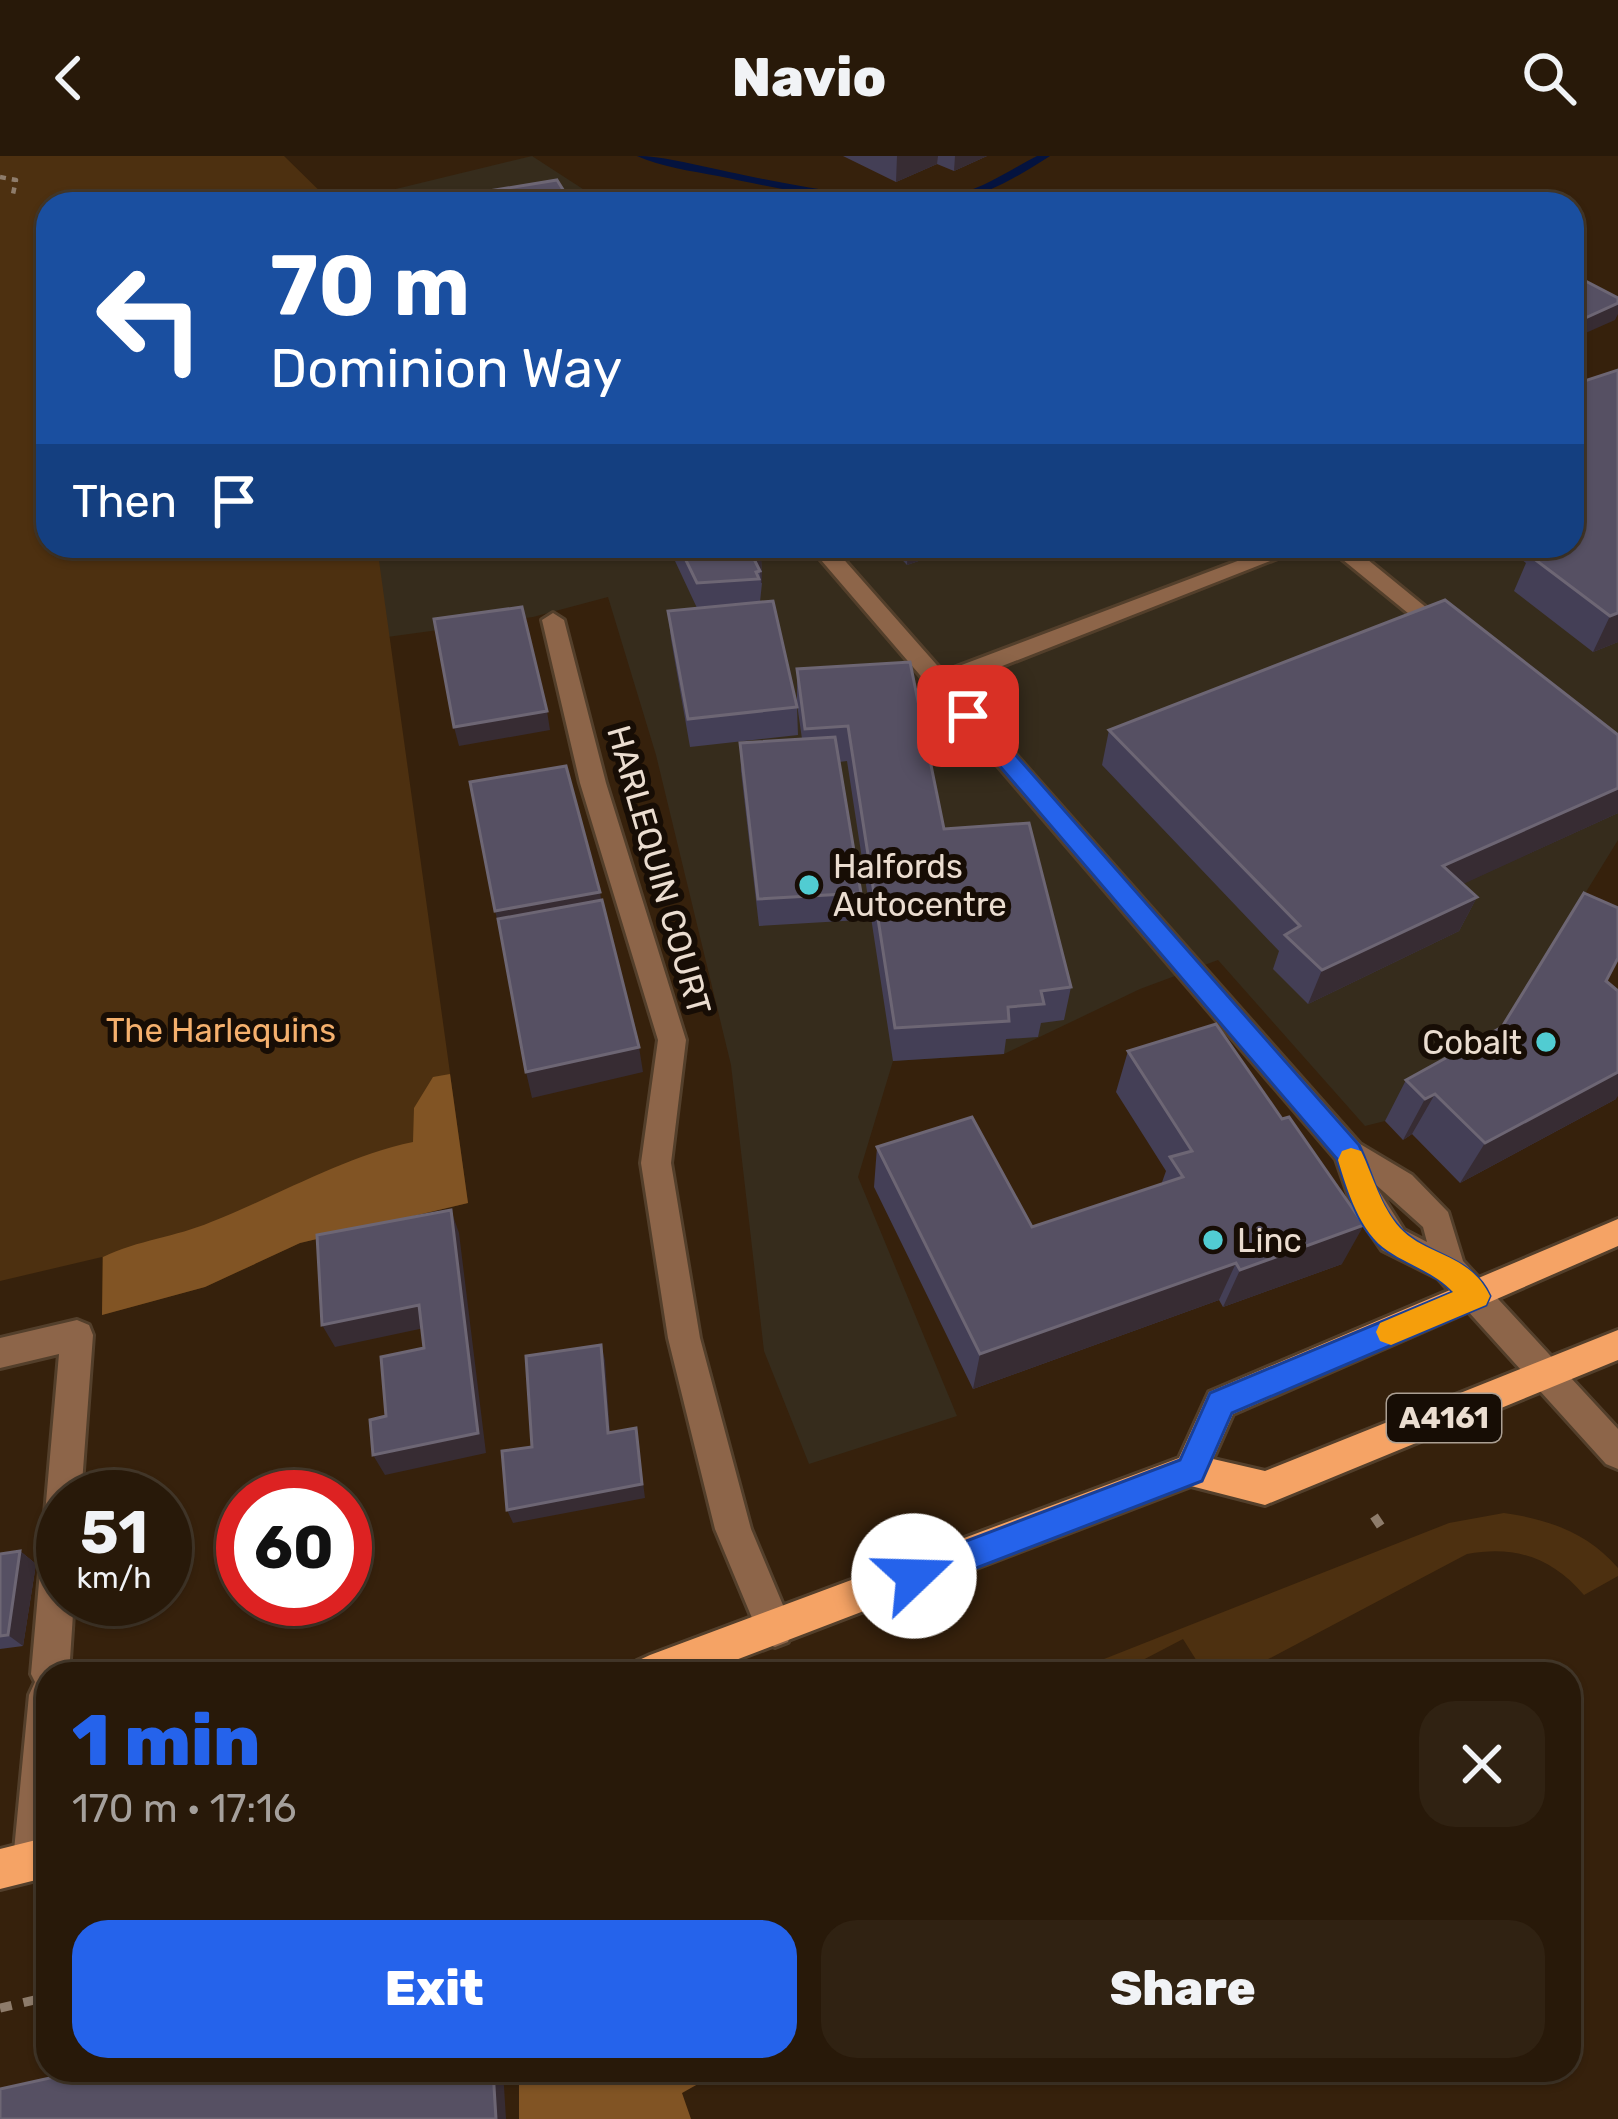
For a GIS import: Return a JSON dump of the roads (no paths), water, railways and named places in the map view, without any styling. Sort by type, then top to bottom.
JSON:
[{"type":"main road","points":[[683,1662],[1191,1470],[1221,1403],[1618,1232]]},
{"type":"main road","name":"A4161","points":[[1191,1470],[1265,1488],[1618,1345]]},
{"type":"street","points":[[830,558],[1349,1153],[1401,1184],[1437,1221],[1449,1268]]},
{"type":"street","points":[[939,682],[1265,558]]},
{"type":"street","points":[[1352,558],[1422,613]]},
{"type":"street","name":"HARLEQUIN COURT","points":[[553,620],[593,783],[672,1040],[656,1163],[684,1337],[733,1529],[775,1629]]},
{"type":"street","points":[[1349,1153],[1364,1199],[1393,1240],[1449,1268],[1618,1453]]},
{"type":"street","points":[[0,1353],[77,1335],[66,1470]]},
{"type":"street","points":[[51,1662],[54,1626]]},
{"type":"street","points":[[27,1862],[36,1790]]},
{"type":"waterway","points":[[642,156],[828,192]]},
{"type":"waterway","points":[[972,192],[1045,156]]},
{"type":"place","name":"Halfords Autocentre","points":[[809,885]]},
{"type":"place","name":"Cobalt","points":[[1546,1042]]},
{"type":"place","name":"Linc","points":[[1213,1240]]},
{"type":"park label","name":"The Harlequins","points":[[221,1030]]}]
